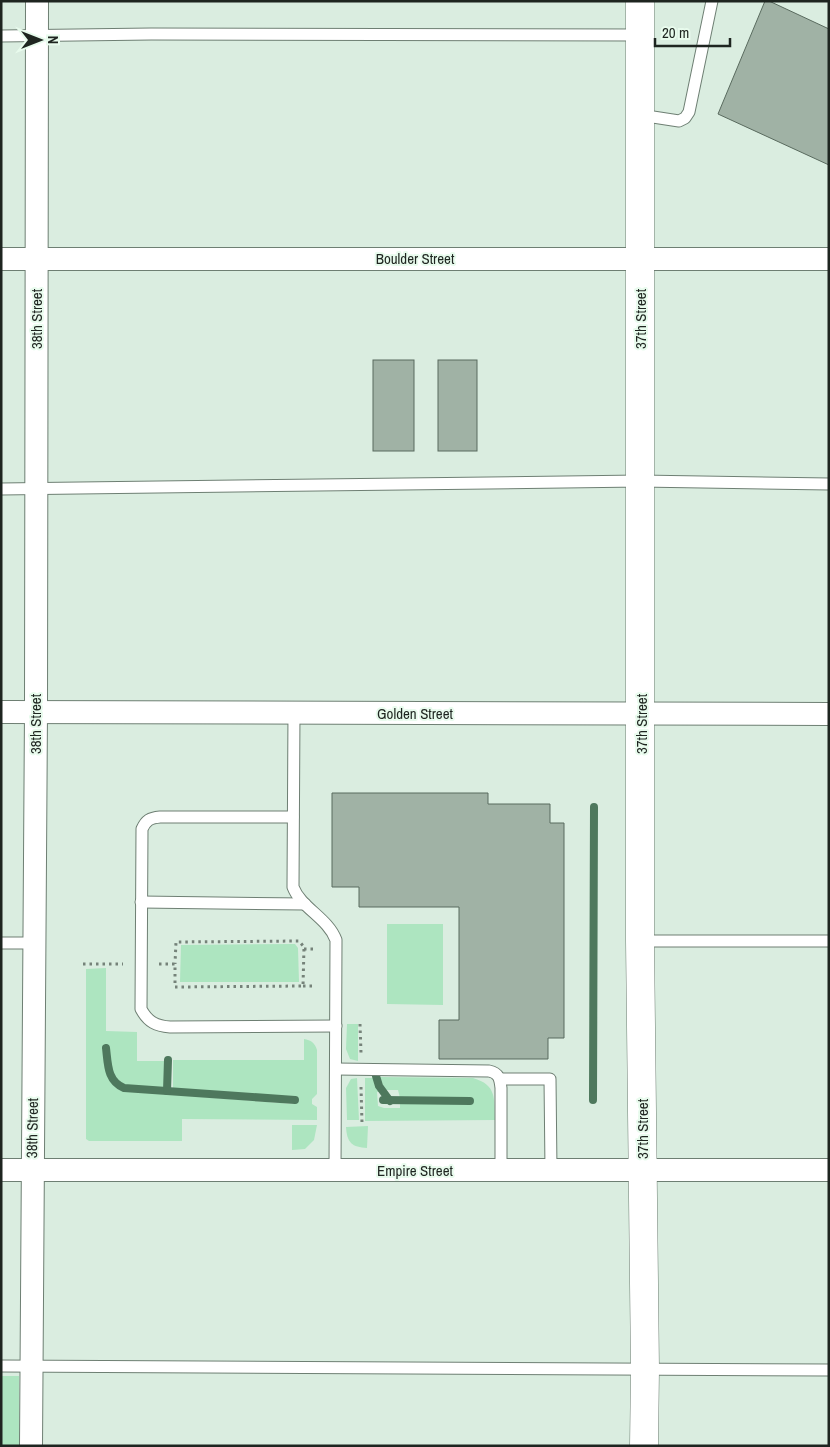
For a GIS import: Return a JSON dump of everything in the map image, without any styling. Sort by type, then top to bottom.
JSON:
[{"type":"main road","name":"37th Street","points":[[640,1],[640,941],[644,1446]]},
{"type":"street","name":"38th Street","points":[[31,1446],[31,1170],[36,712],[37,1]]},
{"type":"street","name":"Boulder Street","points":[[1,258],[829,259]]},
{"type":"street","name":"Golden Street","points":[[1,712],[829,714]]},
{"type":"street","name":"Empire Street","points":[[1,1170],[829,1170]]},
{"type":"lane","points":[[640,115],[679,121],[685,118],[689,112],[712,1]]},
{"type":"lane","points":[[1,36],[151,34],[640,35]]},
{"type":"lane","points":[[1,489],[640,482],[829,484]]},
{"type":"lane","points":[[294,712],[293,887],[296,896],[333,932],[336,940],[335,1170]]},
{"type":"lane","points":[[293,817],[160,817],[151,818],[146,821],[142,828],[141,1009],[151,1023],[170,1028],[336,1026]]},
{"type":"lane","points":[[141,902],[305,904]]},
{"type":"lane","points":[[640,941],[829,941]]},
{"type":"lane","points":[[1,943],[34,943]]},
{"type":"lane","points":[[336,1069],[496,1072],[500,1078],[501,1170]]},
{"type":"lane","points":[[500,1078],[550,1078],[551,1170]]},
{"type":"lane","points":[[1,1366],[829,1370]]},
{"type":"path","points":[[303,986],[304,946],[299,941],[176,942],[175,988],[316,986]]},
{"type":"path","points":[[304,949],[316,949]]},
{"type":"path","points":[[83,964],[126,964]]},
{"type":"path","points":[[159,964],[175,964]]},
{"type":"path","points":[[360,1024],[362,1061]]},
{"type":"path","points":[[361,1078],[362,1123]]},
{"type":"green space","points":[[387,924],[443,924],[443,1005],[387,1004]]},
{"type":"green space","points":[[295,944],[298,948],[299,982],[180,982],[181,945]]},
{"type":"green space","points":[[106,968],[106,1031],[137,1032],[137,1061],[166,1061],[165,1089],[130,1087],[123,1085],[114,1078],[110,1067],[109,1047],[106,1045],[104,1049],[108,1074],[110,1079],[119,1088],[126,1091],[294,1104],[299,1100],[294,1098],[173,1090],[173,1060],[304,1060],[304,1039],[312,1042],[317,1050],[317,1094],[312,1099],[312,1104],[317,1107],[317,1120],[182,1119],[182,1141],[89,1141],[86,1139],[86,969]]},
{"type":"green space","points":[[347,1024],[358,1024],[358,1061],[350,1059],[346,1049]]},
{"type":"green space","points":[[379,1077],[473,1078],[486,1084],[493,1093],[495,1120],[365,1121],[365,1078],[374,1078],[375,1085],[380,1092],[377,1092],[378,1106],[384,1108],[400,1108],[400,1102],[473,1103],[471,1099],[400,1098],[398,1090],[385,1090],[380,1083]]},
{"type":"green space","points":[[357,1078],[359,1120],[347,1120],[346,1088],[351,1079]]},
{"type":"green space","points":[[292,1125],[317,1125],[314,1140],[305,1149],[292,1150]]},
{"type":"green space","points":[[368,1126],[367,1148],[358,1147],[351,1143],[346,1127]]},
{"type":"green space","points":[[1,1376],[19,1376],[19,1446],[1,1446]]},
{"type":"building","points":[[765,1],[769,1],[829,29],[829,165],[718,114]]},
{"type":"building","points":[[373,360],[414,360],[414,451],[373,451]]},
{"type":"building","points":[[438,360],[477,360],[477,451],[438,451]]},
{"type":"building","points":[[332,793],[488,793],[488,804],[550,804],[550,823],[564,823],[564,1038],[548,1038],[548,1059],[439,1059],[439,1020],[459,1020],[459,907],[359,907],[359,887],[332,887]]},
{"type":"waterway","points":[[593,1100],[594,807]]},
{"type":"waterway","points":[[106,1048],[111,1076],[118,1085],[124,1088],[295,1100]]},
{"type":"waterway","points":[[167,1091],[168,1060]]},
{"type":"waterway","points":[[376,1076],[379,1086],[390,1101]]},
{"type":"waterway","points":[[383,1100],[470,1101]]}]
